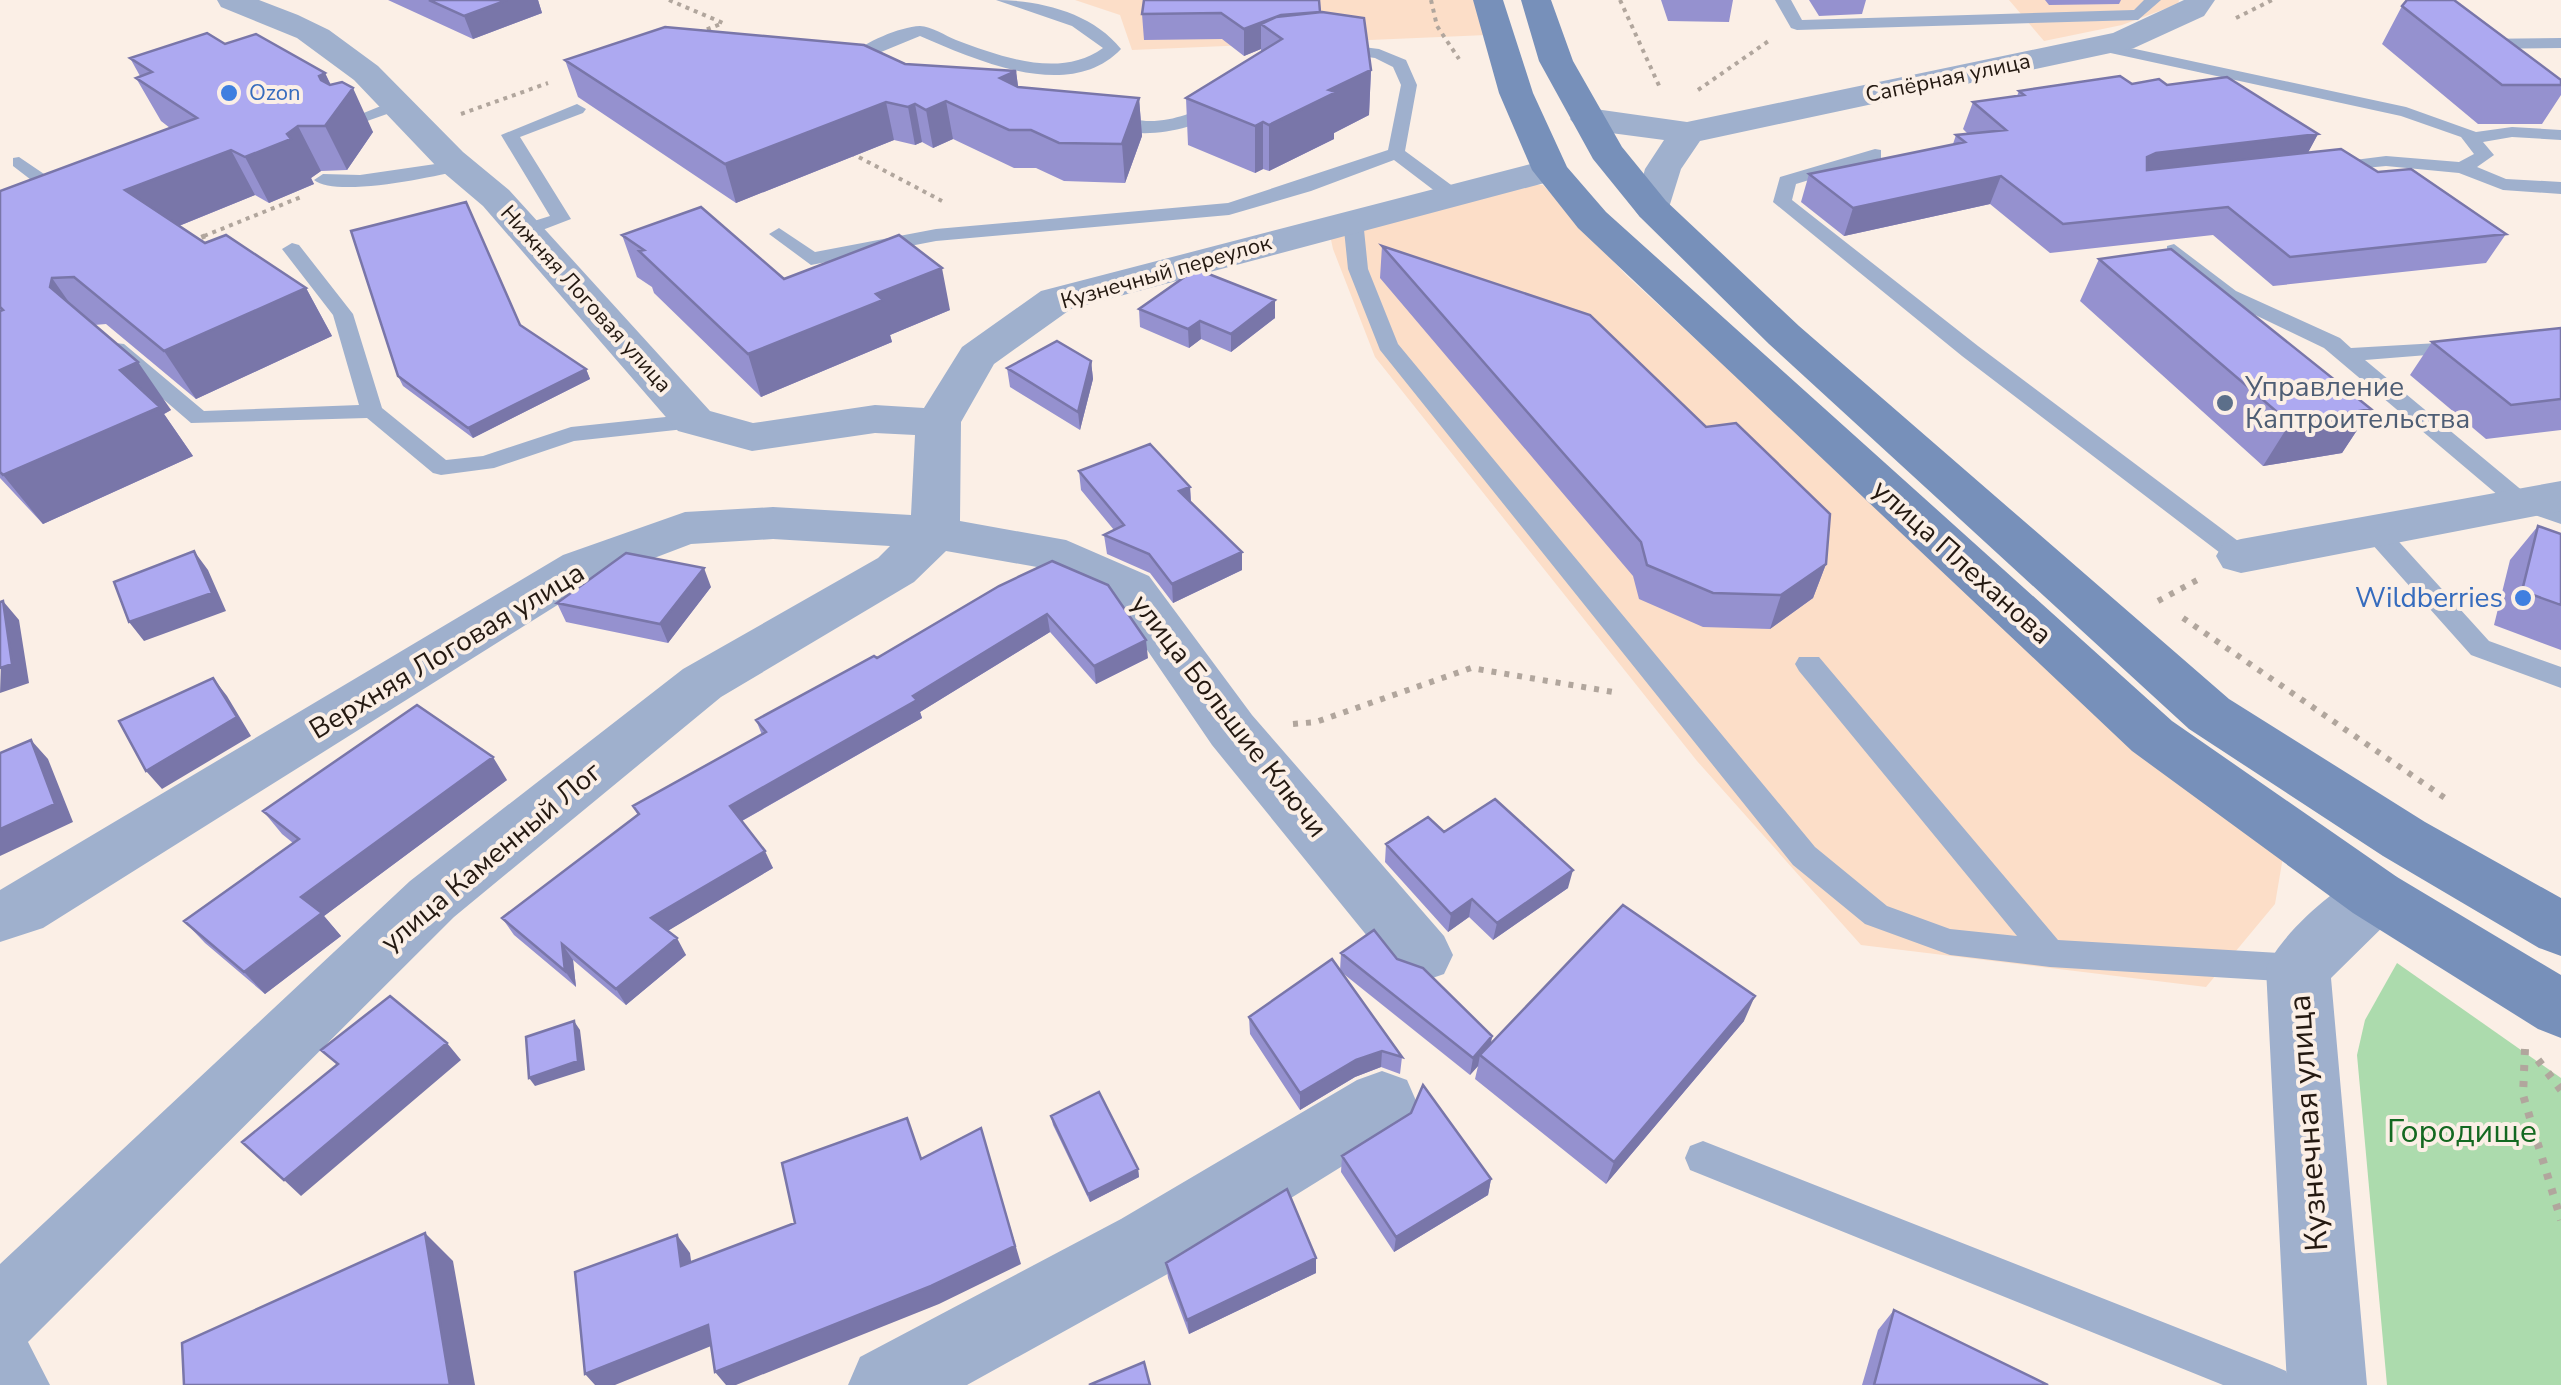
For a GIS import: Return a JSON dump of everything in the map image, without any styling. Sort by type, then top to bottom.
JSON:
[{"type":"main road","name":"улица Плеханова","points":[[1488,0],[1516,93],[1550,170],[1592,220],[1736,356],[2152,736],[2375,895],[2561,1009]]},
{"type":"main road","name":"улица Плеханова","points":[[1536,0],[1556,61],[1606,152],[1653,208],[1784,334],[2210,714],[2404,839],[2561,928]]},
{"type":"street","name":"Нижняя Логовая улица","points":[[232,0],[319,37],[398,104],[456,166],[496,198],[694,421]]},
{"type":"street","name":"Сапёрная улица","points":[[1588,119],[1686,116],[2098,46],[2123,41],[2194,8],[2200,0]]},
{"type":"street","points":[[1653,208],[1663,168],[1686,116]]},
{"type":"street","name":"Кузнечный переулок","points":[[935,533],[938,422],[977,356],[1056,300],[1550,170]]},
{"type":"street","points":[[694,421],[752,437],[875,419],[938,422]]},
{"type":"street","points":[[2241,556],[2372,528],[2548,505]]},
{"type":"street","name":"Верхняя Логовая улица","points":[[0,916],[22,910],[581,567],[685,528],[773,522],[935,533]]},
{"type":"street","name":"улица Большие Ключи","points":[[935,533],[1048,552],[1130,588],[1232,730],[1421,955]]},
{"type":"street","name":"улица Каменный Лог","points":[[0,1316],[432,899],[702,683],[896,570],[935,533]]},
{"type":"street","name":"Кузнечная улица","points":[[2327,1385],[2298,968],[2375,895]]},
{"type":"street","points":[[888,1385],[1147,1245],[1382,1103]]},
{"type":"street","points":[[0,1369],[10,1385]]},
{"type":"lane","points":[[887,66],[849,54],[921,31],[1059,73],[1102,61],[1113,49],[1104,36],[1082,25],[1004,0]]},
{"type":"lane","points":[[1783,0],[1797,24],[2138,16],[2153,0]]},
{"type":"lane","points":[[2502,66],[2473,44],[2561,43]]},
{"type":"lane","points":[[2098,46],[2406,112],[2468,133],[2485,155],[2462,168]]},
{"type":"lane","points":[[1311,49],[1379,54],[1400,64],[1408,86],[1396,153]]},
{"type":"lane","points":[[1082,114],[1164,129],[1202,119],[1222,107],[1234,90]]},
{"type":"lane","points":[[353,120],[398,104]]},
{"type":"lane","points":[[525,230],[560,220],[510,135],[578,109]]},
{"type":"lane","points":[[2471,138],[2512,132],[2561,135]]},
{"type":"lane","points":[[1396,153],[1451,194]]},
{"type":"lane","points":[[779,234],[811,259],[936,235],[1229,209],[1304,188],[1396,153]]},
{"type":"lane","points":[[1875,154],[1787,181],[1782,202],[1970,351],[2241,556]]},
{"type":"lane","points":[[2311,170],[2386,160],[2462,168],[2504,184],[2561,188]]},
{"type":"lane","points":[[19,162],[76,205],[73,212],[64,216]]},
{"type":"lane","points":[[323,180],[360,180],[456,166]]},
{"type":"lane","points":[[1353,220],[1358,269],[1388,345],[1804,856],[1876,915],[1950,942],[2298,968]]},
{"type":"lane","points":[[292,249],[343,314],[372,411],[442,468],[486,463],[571,434],[694,421]]},
{"type":"lane","points":[[2174,250],[2229,295],[2332,343],[2548,505]]},
{"type":"lane","points":[[96,332],[199,418],[372,411]]},
{"type":"lane","points":[[2346,355],[2483,345]]},
{"type":"lane","points":[[2372,528],[2480,648],[2561,678]]},
{"type":"lane","points":[[1809,664],[2050,952]]},
{"type":"lane","points":[[1703,1158],[2272,1385]]},
{"type":"path","points":[[669,0],[724,23],[694,34]]},
{"type":"path","points":[[1430,0],[1437,26],[1456,55]]},
{"type":"path","points":[[1620,0],[1662,93]]},
{"type":"path","points":[[1686,116],[1743,56]]},
{"type":"path","points":[[842,148],[990,230]]},
{"type":"path","points":[[193,241],[303,196]]},
{"type":"path","points":[[2143,589],[2448,800]]},
{"type":"path","points":[[1232,730],[1316,722],[1470,668],[1680,704]]},
{"type":"path","points":[[2561,1090],[2525,1043],[2523,1095],[2561,1220]]},
{"type":"shaded area","points":[[1075,0],[1476,0],[1487,35],[1132,50],[1120,15]]},
{"type":"shaded area","points":[[2009,0],[2179,0],[2178,4],[2122,25],[2044,41]]},
{"type":"shaded area","points":[[1503,184],[1543,185],[1626,275],[2126,737],[2284,851],[2275,904],[2206,987],[1861,945],[1697,761],[1375,357],[1333,249],[1330,235]]},
{"type":"green space","name":"Городище","points":[[2397,963],[2561,1078],[2561,1385],[2387,1385],[2357,1055],[2365,1020]]},
{"type":"building","points":[[429,0],[507,0],[464,16]]},
{"type":"building","points":[[1144,0],[1319,0],[1320,12],[1281,15],[1244,29],[1221,13],[1142,14]]},
{"type":"building","points":[[2407,0],[2454,0],[2561,80],[2561,85],[2502,85],[2402,6]]},
{"type":"building","points":[[1322,12],[1364,18],[1371,70],[1269,125],[1263,122],[1255,126],[1186,98],[1282,39],[1261,24],[1276,17]]},
{"type":"building","points":[[665,27],[864,45],[905,64],[1016,71],[1000,78],[1018,87],[1139,98],[1122,144],[1059,143],[1031,130],[1009,130],[946,101],[926,110],[915,104],[908,107],[886,102],[725,164],[565,60]]},
{"type":"building","points":[[207,33],[225,44],[256,34],[325,73],[319,76],[321,80],[330,85],[342,82],[353,88],[325,126],[298,126],[287,134],[291,139],[245,157],[231,150],[125,190],[205,243],[226,235],[306,288],[164,351],[74,277],[52,278],[50,287],[138,362],[120,370],[160,407],[3,475],[0,191],[197,118],[136,78],[152,72],[130,58]]},
{"type":"building","points":[[2120,76],[2132,84],[2159,79],[2167,85],[2227,77],[2318,134],[2156,153],[2147,157],[2147,170],[2341,149],[2378,172],[2411,169],[2506,234],[2290,257],[2228,207],[2063,224],[2001,176],[1853,208],[1809,174],[1965,142],[1956,135],[2006,130],[1973,102]]},
{"type":"building","points":[[466,202],[520,325],[586,369],[468,428],[398,376],[351,231]]},
{"type":"building","points":[[701,207],[784,279],[899,235],[942,268],[876,294],[883,300],[748,354],[639,251],[644,250],[622,235]]},
{"type":"building","points":[[1382,246],[1590,315],[1706,427],[1736,423],[1830,514],[1826,564],[1781,595],[1713,593],[1647,565],[1641,542]]},
{"type":"building","points":[[2171,249],[2371,409],[2290,423],[2099,259]]},
{"type":"building","points":[[1196,269],[1275,300],[1231,334],[1200,321],[1188,329],[1139,309]]},
{"type":"building","points":[[2561,328],[2561,399],[2511,405],[2432,342]]},
{"type":"building","points":[[1057,341],[1091,361],[1078,412],[1007,368]]},
{"type":"building","points":[[1150,444],[1190,487],[1179,491],[1242,552],[1172,584],[1149,554],[1104,535],[1124,525],[1079,471]]},
{"type":"building","points":[[2538,526],[2561,534],[2561,605],[2522,591]]},
{"type":"building","points":[[194,551],[212,593],[129,622],[114,582]]},
{"type":"building","points":[[626,553],[704,568],[660,624],[557,603]]},
{"type":"building","points":[[1052,561],[1108,585],[1146,640],[1094,666],[1047,614],[913,696],[917,700],[730,806],[765,851],[651,918],[677,938],[616,989],[562,944],[565,971],[502,918],[639,814],[633,806],[766,732],[756,720],[874,656],[877,658],[999,586]]},
{"type":"building","points":[[3,601],[12,664],[0,668],[0,602]]},
{"type":"building","points":[[213,678],[237,717],[146,771],[119,721]]},
{"type":"building","points":[[417,705],[493,757],[301,897],[322,913],[244,972],[184,921],[299,839],[263,811]]},
{"type":"building","points":[[31,740],[55,804],[0,829],[0,753]]},
{"type":"building","points":[[1495,799],[1573,870],[1497,923],[1472,899],[1451,914],[1386,844],[1428,817],[1444,832]]},
{"type":"building","points":[[1623,905],[1755,996],[1614,1162],[1480,1055]]},
{"type":"building","points":[[1374,930],[1397,959],[1423,968],[1492,1036],[1473,1058],[1341,953]]},
{"type":"building","points":[[1332,959],[1402,1057],[1382,1051],[1356,1060],[1300,1093],[1249,1017]]},
{"type":"building","points":[[390,996],[447,1043],[284,1180],[242,1142],[338,1064],[321,1050]]},
{"type":"building","points":[[574,1021],[578,1061],[529,1078],[526,1037]]},
{"type":"building","points":[[1423,1085],[1491,1179],[1396,1237],[1342,1156],[1411,1113]]},
{"type":"building","points":[[1099,1092],[1138,1169],[1088,1194],[1051,1116]]},
{"type":"building","points":[[907,1118],[921,1159],[981,1128],[1015,1246],[931,1286],[715,1372],[708,1325],[585,1374],[575,1272],[677,1235],[681,1266],[795,1223],[782,1163]]},
{"type":"building","points":[[1287,1189],[1316,1258],[1187,1320],[1166,1263]]},
{"type":"building","points":[[425,1233],[450,1385],[184,1385],[182,1343]]},
{"type":"building","points":[[1894,1310],[2048,1385],[1874,1385]]},
{"type":"building","points":[[1144,1362],[1150,1385],[1089,1385]]},
{"type":"place","name":"Ozon","points":[[229,93]]},
{"type":"place","name":"Управление Каптроительства","points":[[2225,403]]},
{"type":"place","name":"Wildberries","points":[[2523,598]]}]
